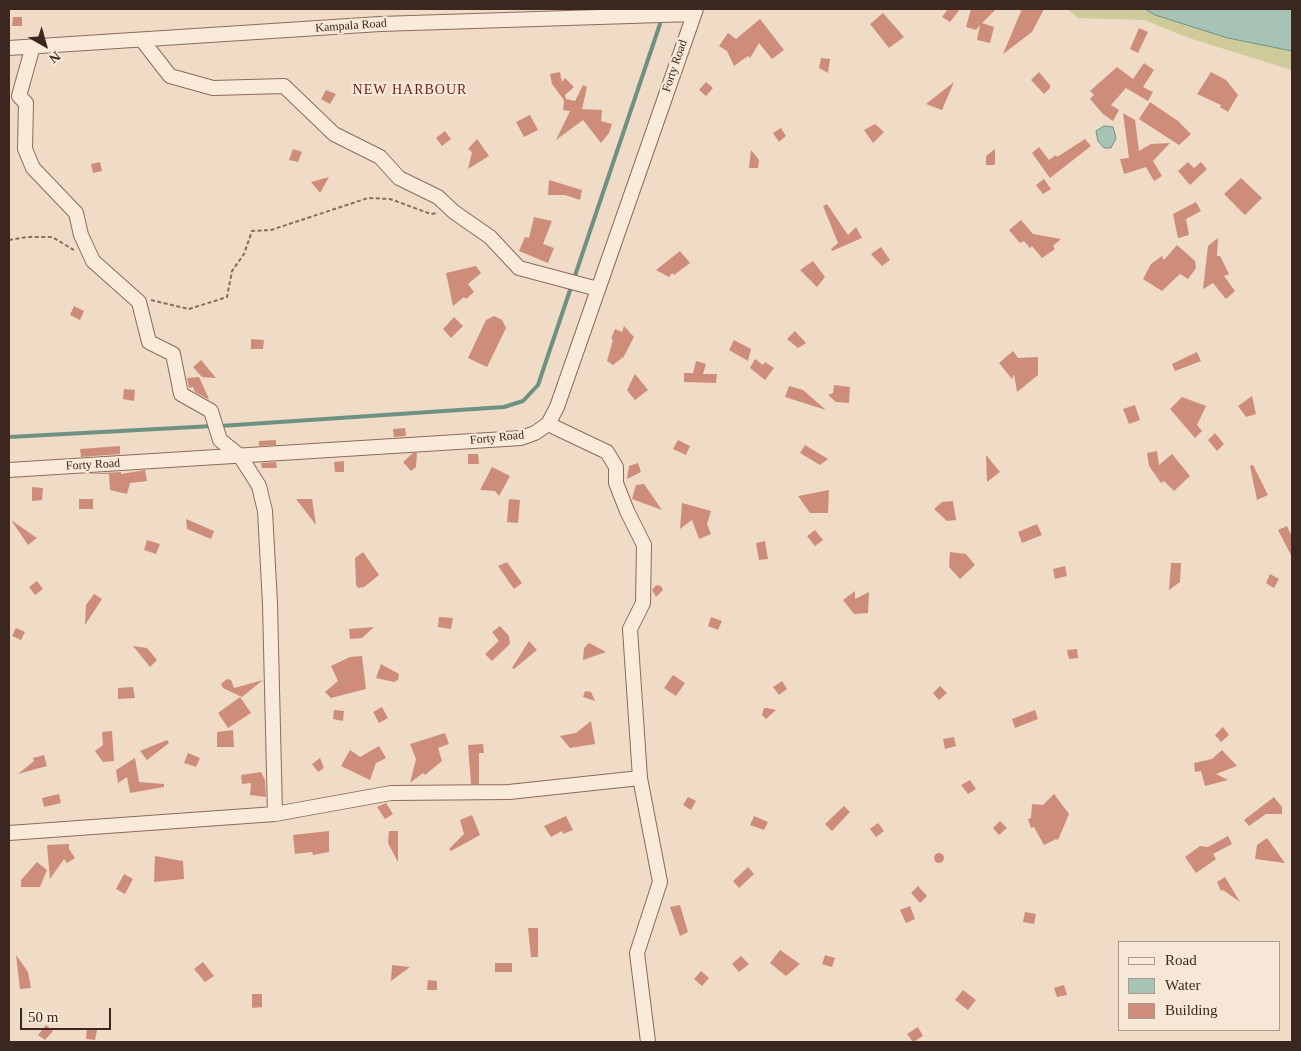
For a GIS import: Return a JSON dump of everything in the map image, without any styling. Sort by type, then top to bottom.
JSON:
[{"type":"street","name":"Kampala Road","points":[[9,48],[380,24],[695,12]]},
{"type":"street","name":"Forty Road","points":[[9,470],[521,438],[535,433],[548,424],[557,407],[695,12]]},
{"type":"street","points":[[142,40],[170,76],[213,88],[284,86],[334,134],[380,157],[399,178],[438,197],[454,212],[490,237],[519,268],[598,289]]},
{"type":"street","points":[[33,46],[19,96],[26,103],[25,148],[33,168],[76,213],[93,261],[139,302],[149,342],[173,354],[181,394],[212,411],[220,440],[240,456],[259,486],[265,510],[270,604],[275,814]]},
{"type":"street","points":[[548,424],[607,452],[616,467],[616,483],[627,511],[644,545],[643,603],[630,628],[640,778],[660,882],[638,953],[648,1042]]},
{"type":"street","points":[[9,833],[275,814],[392,793],[509,792],[640,778]]},
{"type":"path","points":[[139,302],[153,300],[189,309],[227,297],[232,271],[244,254],[252,232],[271,230],[357,200],[390,199],[431,214],[454,212]]},
{"type":"path","points":[[9,240],[28,237],[52,237],[93,261]]},
{"type":"shaded area","points":[[1067,9],[1145,9],[1155,15],[1228,38],[1292,51],[1292,70],[1189,38],[1144,20],[1078,18]]},
{"type":"water","points":[[1145,9],[1292,9],[1292,51],[1228,38],[1155,15]]},
{"type":"water","points":[[1104,126],[1113,127],[1116,138],[1111,148],[1104,148],[1098,141],[1096,131]]},
{"type":"building","points":[[948,9],[960,9],[950,22],[942,17]]},
{"type":"building","points":[[971,9],[996,9],[982,23],[994,27],[990,43],[977,40],[980,25],[976,30],[966,27]]},
{"type":"building","points":[[1022,9],[1044,9],[1032,32],[1003,54]]},
{"type":"building","points":[[883,13],[904,37],[889,48],[870,24]]},
{"type":"building","points":[[13,17],[22,17],[22,26],[12,26]]},
{"type":"building","points":[[760,19],[784,50],[772,59],[759,43],[750,58],[748,56],[734,66],[727,51],[719,46],[728,33],[736,39]]},
{"type":"building","points":[[1139,28],[1148,32],[1138,53],[1130,49]]},
{"type":"building","points":[[821,58],[830,59],[828,73],[819,68]]},
{"type":"building","points":[[1144,63],[1154,70],[1143,87],[1153,92],[1148,101],[1126,88],[1111,105],[1119,110],[1113,121],[1103,114],[1090,99],[1094,95],[1090,91],[1117,67],[1133,79]]},
{"type":"building","points":[[560,72],[562,82],[565,78],[574,87],[565,95],[566,99],[575,101],[583,85],[587,87],[582,109],[602,110],[601,121],[612,124],[609,133],[601,143],[583,120],[556,140],[570,111],[563,110],[564,100],[552,84],[550,74]]},
{"type":"building","points":[[1039,72],[1050,85],[1050,88],[1044,94],[1031,80]]},
{"type":"building","points":[[1211,72],[1226,80],[1238,95],[1228,112],[1220,107],[1221,105],[1197,94]]},
{"type":"building","points":[[706,82],[713,88],[706,96],[699,90]]},
{"type":"building","points":[[954,82],[942,110],[926,104]]},
{"type":"building","points":[[326,90],[336,94],[330,104],[321,99]]},
{"type":"building","points":[[1150,102],[1178,121],[1191,134],[1179,145],[1139,119]]},
{"type":"building","points":[[1123,113],[1135,120],[1139,151],[1151,144],[1170,143],[1153,161],[1162,176],[1154,181],[1146,167],[1124,174],[1120,159],[1129,158]]},
{"type":"building","points":[[530,115],[538,130],[524,137],[516,122]]},
{"type":"building","points":[[875,124],[884,132],[873,143],[864,130]]},
{"type":"building","points":[[781,128],[786,136],[779,142],[773,133]]},
{"type":"building","points":[[445,131],[451,139],[442,146],[436,138]]},
{"type":"building","points":[[477,139],[489,156],[468,169],[472,152],[468,149]]},
{"type":"building","points":[[1085,139],[1091,146],[1050,178],[1032,153],[1039,147],[1049,160]]},
{"type":"building","points":[[293,149],[302,152],[298,162],[289,160]]},
{"type":"building","points":[[995,149],[995,165],[986,165],[986,156]]},
{"type":"building","points":[[751,150],[759,160],[758,168],[749,168]]},
{"type":"building","points":[[100,162],[102,171],[93,173],[91,164]]},
{"type":"building","points":[[1188,162],[1194,168],[1201,162],[1207,169],[1190,185],[1178,171]]},
{"type":"building","points":[[329,177],[320,193],[311,182]]},
{"type":"building","points":[[1241,178],[1262,198],[1245,215],[1224,194]]},
{"type":"building","points":[[1044,179],[1051,189],[1043,194],[1036,185]]},
{"type":"building","points":[[549,180],[582,190],[580,200],[565,195],[548,195]]},
{"type":"building","points":[[1196,202],[1201,211],[1186,219],[1189,235],[1178,238],[1173,214]]},
{"type":"building","points":[[827,204],[848,235],[856,227],[862,238],[832,251],[831,249],[838,243],[823,206]]},
{"type":"building","points":[[534,217],[552,221],[543,244],[554,248],[548,263],[519,251],[525,237],[529,238]]},
{"type":"building","points":[[1021,220],[1033,234],[1061,239],[1053,246],[1055,249],[1042,258],[1032,246],[1030,248],[1024,241],[1020,243],[1009,230]]},
{"type":"building","points":[[1218,238],[1217,256],[1220,256],[1229,274],[1224,276],[1235,291],[1226,299],[1213,283],[1203,289],[1208,246]]},
{"type":"building","points":[[1177,245],[1195,261],[1196,268],[1188,279],[1180,274],[1162,291],[1143,279],[1151,264],[1162,256],[1164,260]]},
{"type":"building","points":[[881,247],[890,260],[882,266],[871,254]]},
{"type":"building","points":[[680,251],[690,263],[674,275],[672,273],[669,277],[656,270]]},
{"type":"building","points":[[813,261],[825,277],[817,287],[800,270]]},
{"type":"building","points":[[476,266],[481,273],[468,284],[474,292],[453,306],[446,273]]},
{"type":"building","points":[[74,306],[84,311],[80,320],[70,315]]},
{"type":"building","points":[[494,316],[502,320],[506,328],[487,367],[468,358],[486,320]]},
{"type":"building","points":[[454,317],[463,326],[451,338],[443,329]]},
{"type":"building","points":[[624,326],[634,337],[623,358],[620,356],[622,358],[613,365],[607,361],[613,340],[611,339],[615,329],[622,332]]},
{"type":"building","points":[[795,331],[806,343],[798,348],[787,339]]},
{"type":"building","points":[[251,339],[264,340],[263,349],[251,349]]},
{"type":"building","points":[[734,340],[751,349],[748,361],[729,350]]},
{"type":"building","points":[[1013,351],[1018,358],[1038,357],[1038,375],[1017,392],[1014,374],[1012,379],[999,363]]},
{"type":"building","points":[[1197,352],[1201,361],[1175,371],[1172,364]]},
{"type":"building","points":[[755,359],[763,365],[765,362],[774,368],[765,380],[750,368]]},
{"type":"building","points":[[201,360],[216,378],[202,377],[193,367]]},
{"type":"building","points":[[696,361],[706,364],[703,374],[717,374],[716,383],[684,382],[684,373],[693,373]]},
{"type":"building","points":[[635,374],[648,390],[635,400],[627,390]]},
{"type":"building","points":[[199,377],[209,399],[195,392],[193,387],[189,388],[187,378]]},
{"type":"building","points":[[834,385],[850,387],[849,403],[836,402],[828,395],[833,393]]},
{"type":"building","points":[[789,386],[803,390],[826,410],[785,397]]},
{"type":"building","points":[[124,389],[135,390],[134,401],[123,399]]},
{"type":"building","points":[[1252,396],[1256,414],[1246,417],[1238,406]]},
{"type":"building","points":[[1182,397],[1206,406],[1197,425],[1202,431],[1195,438],[1170,409]]},
{"type":"building","points":[[1135,405],[1140,420],[1129,424],[1123,409]]},
{"type":"building","points":[[405,428],[406,436],[394,437],[393,429]]},
{"type":"building","points":[[1215,433],[1224,444],[1217,451],[1208,440]]},
{"type":"building","points":[[276,440],[276,445],[259,446],[259,441]]},
{"type":"building","points":[[678,440],[690,446],[686,455],[673,449]]},
{"type":"building","points":[[805,445],[828,459],[820,465],[800,453]]},
{"type":"building","points":[[120,446],[120,454],[81,457],[80,449]]},
{"type":"building","points":[[1157,451],[1159,465],[1172,454],[1190,476],[1174,491],[1164,481],[1161,483],[1149,466],[1147,453]]},
{"type":"building","points":[[413,453],[417,453],[416,467],[411,471],[403,462]]},
{"type":"building","points":[[468,454],[478,454],[479,464],[468,464]]},
{"type":"building","points":[[986,455],[1000,472],[987,482]]},
{"type":"building","points":[[344,461],[344,472],[335,472],[334,462]]},
{"type":"building","points":[[276,462],[277,468],[262,468],[261,463]]},
{"type":"building","points":[[638,463],[641,472],[627,479],[629,466]]},
{"type":"building","points":[[1253,465],[1268,495],[1257,500],[1250,466]]},
{"type":"building","points":[[492,467],[510,476],[499,496],[495,491],[480,490]]},
{"type":"building","points":[[145,470],[147,481],[130,483],[127,494],[110,490],[109,474],[82,474],[121,472],[121,474]]},
{"type":"building","points":[[644,484],[662,510],[632,499],[636,485]]},
{"type":"building","points":[[32,487],[43,488],[42,500],[32,501]]},
{"type":"building","points":[[829,490],[828,513],[810,513],[798,496]]},
{"type":"building","points":[[79,499],[93,499],[93,509],[79,509]]},
{"type":"building","points":[[296,499],[312,499],[316,525]]},
{"type":"building","points":[[509,499],[520,500],[518,523],[507,522]]},
{"type":"building","points":[[953,501],[956,520],[947,521],[934,509],[942,502]]},
{"type":"building","points":[[682,503],[711,511],[707,524],[711,534],[699,539],[692,520],[680,529]]},
{"type":"building","points":[[186,519],[214,531],[211,539],[187,529]]},
{"type":"building","points":[[11,520],[37,538],[28,545]]},
{"type":"building","points":[[1037,524],[1042,535],[1022,543],[1018,532]]},
{"type":"building","points":[[1287,526],[1292,537],[1291,555],[1278,530]]},
{"type":"building","points":[[815,530],[823,540],[815,546],[807,536]]},
{"type":"building","points":[[147,540],[160,544],[156,554],[144,550]]},
{"type":"building","points":[[765,541],[768,559],[759,560],[756,543]]},
{"type":"building","points":[[363,552],[379,575],[364,587],[358,588],[356,585],[355,558]]},
{"type":"building","points":[[950,552],[966,554],[975,565],[960,579],[949,567]]},
{"type":"building","points":[[507,562],[522,583],[514,589],[498,566]]},
{"type":"building","points":[[1171,563],[1181,563],[1180,582],[1169,590]]},
{"type":"building","points":[[1065,566],[1067,576],[1055,579],[1053,569]]},
{"type":"building","points":[[1270,574],[1279,579],[1274,588],[1266,583]]},
{"type":"building","points":[[37,581],[43,589],[35,595],[29,587]]},
{"type":"building","points":[[656,585],[661,586],[663,590],[656,597],[652,590]]},
{"type":"building","points":[[855,591],[855,599],[869,592],[868,613],[854,614],[843,600]]},
{"type":"building","points":[[94,594],[102,599],[85,625],[86,605]]},
{"type":"building","points":[[439,617],[453,618],[451,629],[438,627]]},
{"type":"building","points":[[711,617],[722,621],[718,630],[708,626]]},
{"type":"building","points":[[500,626],[509,636],[510,644],[492,661],[485,654],[499,641],[492,632]]},
{"type":"building","points":[[374,627],[362,638],[350,639],[349,629]]},
{"type":"building","points":[[16,628],[25,632],[21,640],[12,636]]},
{"type":"building","points":[[529,641],[537,650],[514,669],[512,668]]},
{"type":"building","points":[[589,643],[606,652],[583,660],[584,648]]},
{"type":"building","points":[[133,646],[147,648],[157,660],[150,667]]},
{"type":"building","points":[[1077,649],[1078,658],[1069,659],[1067,650]]},
{"type":"building","points":[[362,656],[366,689],[331,698],[325,692],[338,681],[331,666],[350,657]]},
{"type":"building","points":[[381,664],[399,674],[398,680],[394,682],[376,678]]},
{"type":"building","points":[[673,675],[685,683],[676,696],[664,688]]},
{"type":"building","points":[[227,679],[231,680],[234,688],[263,680],[242,697],[223,688],[221,684]]},
{"type":"building","points":[[782,681],[787,689],[779,695],[773,687]]},
{"type":"building","points":[[940,686],[947,693],[939,700],[933,693]]},
{"type":"building","points":[[133,687],[135,698],[118,699],[118,688]]},
{"type":"building","points":[[585,691],[591,692],[595,701],[583,697]]},
{"type":"building","points":[[240,697],[251,713],[228,728],[218,713]]},
{"type":"building","points":[[382,707],[388,718],[379,723],[373,712]]},
{"type":"building","points":[[764,708],[776,710],[766,719],[762,715]]},
{"type":"building","points":[[334,710],[344,711],[343,721],[333,719]]},
{"type":"building","points":[[1035,710],[1038,719],[1015,728],[1012,719]]},
{"type":"building","points":[[591,721],[595,744],[570,748],[560,736],[576,733]]},
{"type":"building","points":[[1223,727],[1229,735],[1221,742],[1215,735]]},
{"type":"building","points":[[233,730],[234,747],[217,747],[217,732]]},
{"type":"building","points":[[112,731],[114,761],[103,762],[95,751],[103,745],[102,732]]},
{"type":"building","points":[[445,733],[449,744],[438,748],[442,761],[425,775],[423,773],[410,783],[416,759],[410,744]]},
{"type":"building","points":[[954,737],[956,746],[945,749],[943,739]]},
{"type":"building","points":[[167,740],[169,743],[147,760],[140,751]]},
{"type":"building","points":[[483,744],[484,753],[479,753],[479,784],[471,784],[468,745]]},
{"type":"building","points":[[379,746],[386,758],[376,763],[370,780],[341,766],[350,750],[360,757]]},
{"type":"building","points":[[1222,750],[1237,766],[1216,774],[1228,780],[1205,786],[1201,771],[1195,772],[1194,763],[1212,759]]},
{"type":"building","points":[[188,753],[200,758],[196,767],[184,763]]},
{"type":"building","points":[[44,755],[47,766],[18,774],[34,761],[33,758]]},
{"type":"building","points":[[135,758],[139,782],[164,784],[164,787],[130,793],[127,777],[118,783],[116,770]]},
{"type":"building","points":[[320,758],[324,768],[318,772],[312,764]]},
{"type":"building","points":[[261,772],[265,780],[266,797],[250,795],[251,783],[242,784],[241,775]]},
{"type":"building","points":[[970,780],[976,789],[968,794],[961,785]]},
{"type":"building","points":[[59,794],[61,803],[44,807],[42,798]]},
{"type":"building","points":[[1054,794],[1069,814],[1058,840],[1056,839],[1044,845],[1034,827],[1031,828],[1028,819],[1031,818],[1032,804],[1043,805]]},
{"type":"building","points":[[688,797],[696,801],[691,810],[683,805]]},
{"type":"building","points":[[1274,797],[1282,807],[1282,814],[1266,814],[1249,826],[1244,820]]},
{"type":"building","points":[[386,803],[393,814],[385,819],[377,807]]},
{"type":"building","points":[[844,806],[850,812],[832,831],[825,824]]},
{"type":"building","points":[[472,815],[480,835],[451,851],[449,849],[464,834],[460,820]]},
{"type":"building","points":[[566,816],[573,830],[563,834],[562,831],[551,837],[544,826]]},
{"type":"building","points":[[754,816],[768,822],[764,830],[750,825]]},
{"type":"building","points":[[1000,821],[1007,828],[999,835],[993,828]]},
{"type":"building","points":[[878,823],[884,831],[876,837],[870,829]]},
{"type":"building","points":[[329,831],[329,852],[313,855],[312,852],[295,854],[293,835]]},
{"type":"building","points":[[389,831],[398,831],[398,862],[388,843]]},
{"type":"building","points":[[1228,836],[1232,844],[1213,854],[1216,859],[1196,873],[1185,857],[1200,846],[1208,847]]},
{"type":"building","points":[[1267,838],[1285,863],[1255,859],[1257,845]]},
{"type":"building","points":[[69,844],[69,849],[75,858],[67,863],[64,859],[50,879],[47,845]]},
{"type":"building","points":[[937,853],[941,853],[944,858],[943,862],[937,863],[934,860],[934,856]]},
{"type":"building","points":[[155,856],[183,861],[184,879],[154,882]]},
{"type":"building","points":[[37,862],[47,870],[40,887],[21,887],[21,880]]},
{"type":"building","points":[[748,867],[754,874],[739,888],[733,881]]},
{"type":"building","points":[[124,874],[133,879],[125,894],[116,889]]},
{"type":"building","points":[[1225,877],[1240,902],[1223,890],[1221,891],[1217,882]]},
{"type":"building","points":[[918,886],[927,896],[920,903],[911,893]]},
{"type":"building","points":[[680,905],[688,932],[680,936],[670,907]]},
{"type":"building","points":[[910,906],[915,919],[906,923],[900,910]]},
{"type":"building","points":[[1025,912],[1036,914],[1034,924],[1023,922]]},
{"type":"building","points":[[528,928],[538,928],[538,957],[531,957]]},
{"type":"building","points":[[780,950],[800,964],[786,976],[770,963]]},
{"type":"building","points":[[16,955],[28,972],[31,988],[20,989]]},
{"type":"building","points":[[825,955],[835,958],[832,967],[822,964]]},
{"type":"building","points":[[741,956],[749,964],[739,972],[732,964]]},
{"type":"building","points":[[203,962],[214,976],[205,982],[194,969]]},
{"type":"building","points":[[495,963],[512,963],[512,972],[495,972]]},
{"type":"building","points":[[392,965],[410,967],[391,981]]},
{"type":"building","points":[[701,971],[709,978],[702,986],[694,979]]},
{"type":"building","points":[[428,980],[437,981],[437,990],[427,990]]},
{"type":"building","points":[[1064,985],[1067,995],[1057,997],[1054,988]]},
{"type":"building","points":[[963,990],[976,1000],[968,1010],[955,1000]]},
{"type":"building","points":[[252,994],[262,994],[262,1007],[252,1008]]},
{"type":"building","points":[[46,1025],[53,1031],[45,1040],[38,1035]]},
{"type":"building","points":[[918,1027],[923,1036],[913,1042],[907,1034]]},
{"type":"building","points":[[87,1028],[97,1030],[95,1040],[86,1039]]},
{"type":"waterway","points":[[220,426],[504,407],[523,401],[538,385],[660,24]]},
{"type":"waterway","points":[[9,437],[213,426]]},
{"type":"district","name":"NEW HARBOUR","points":[[410,90]]}]
